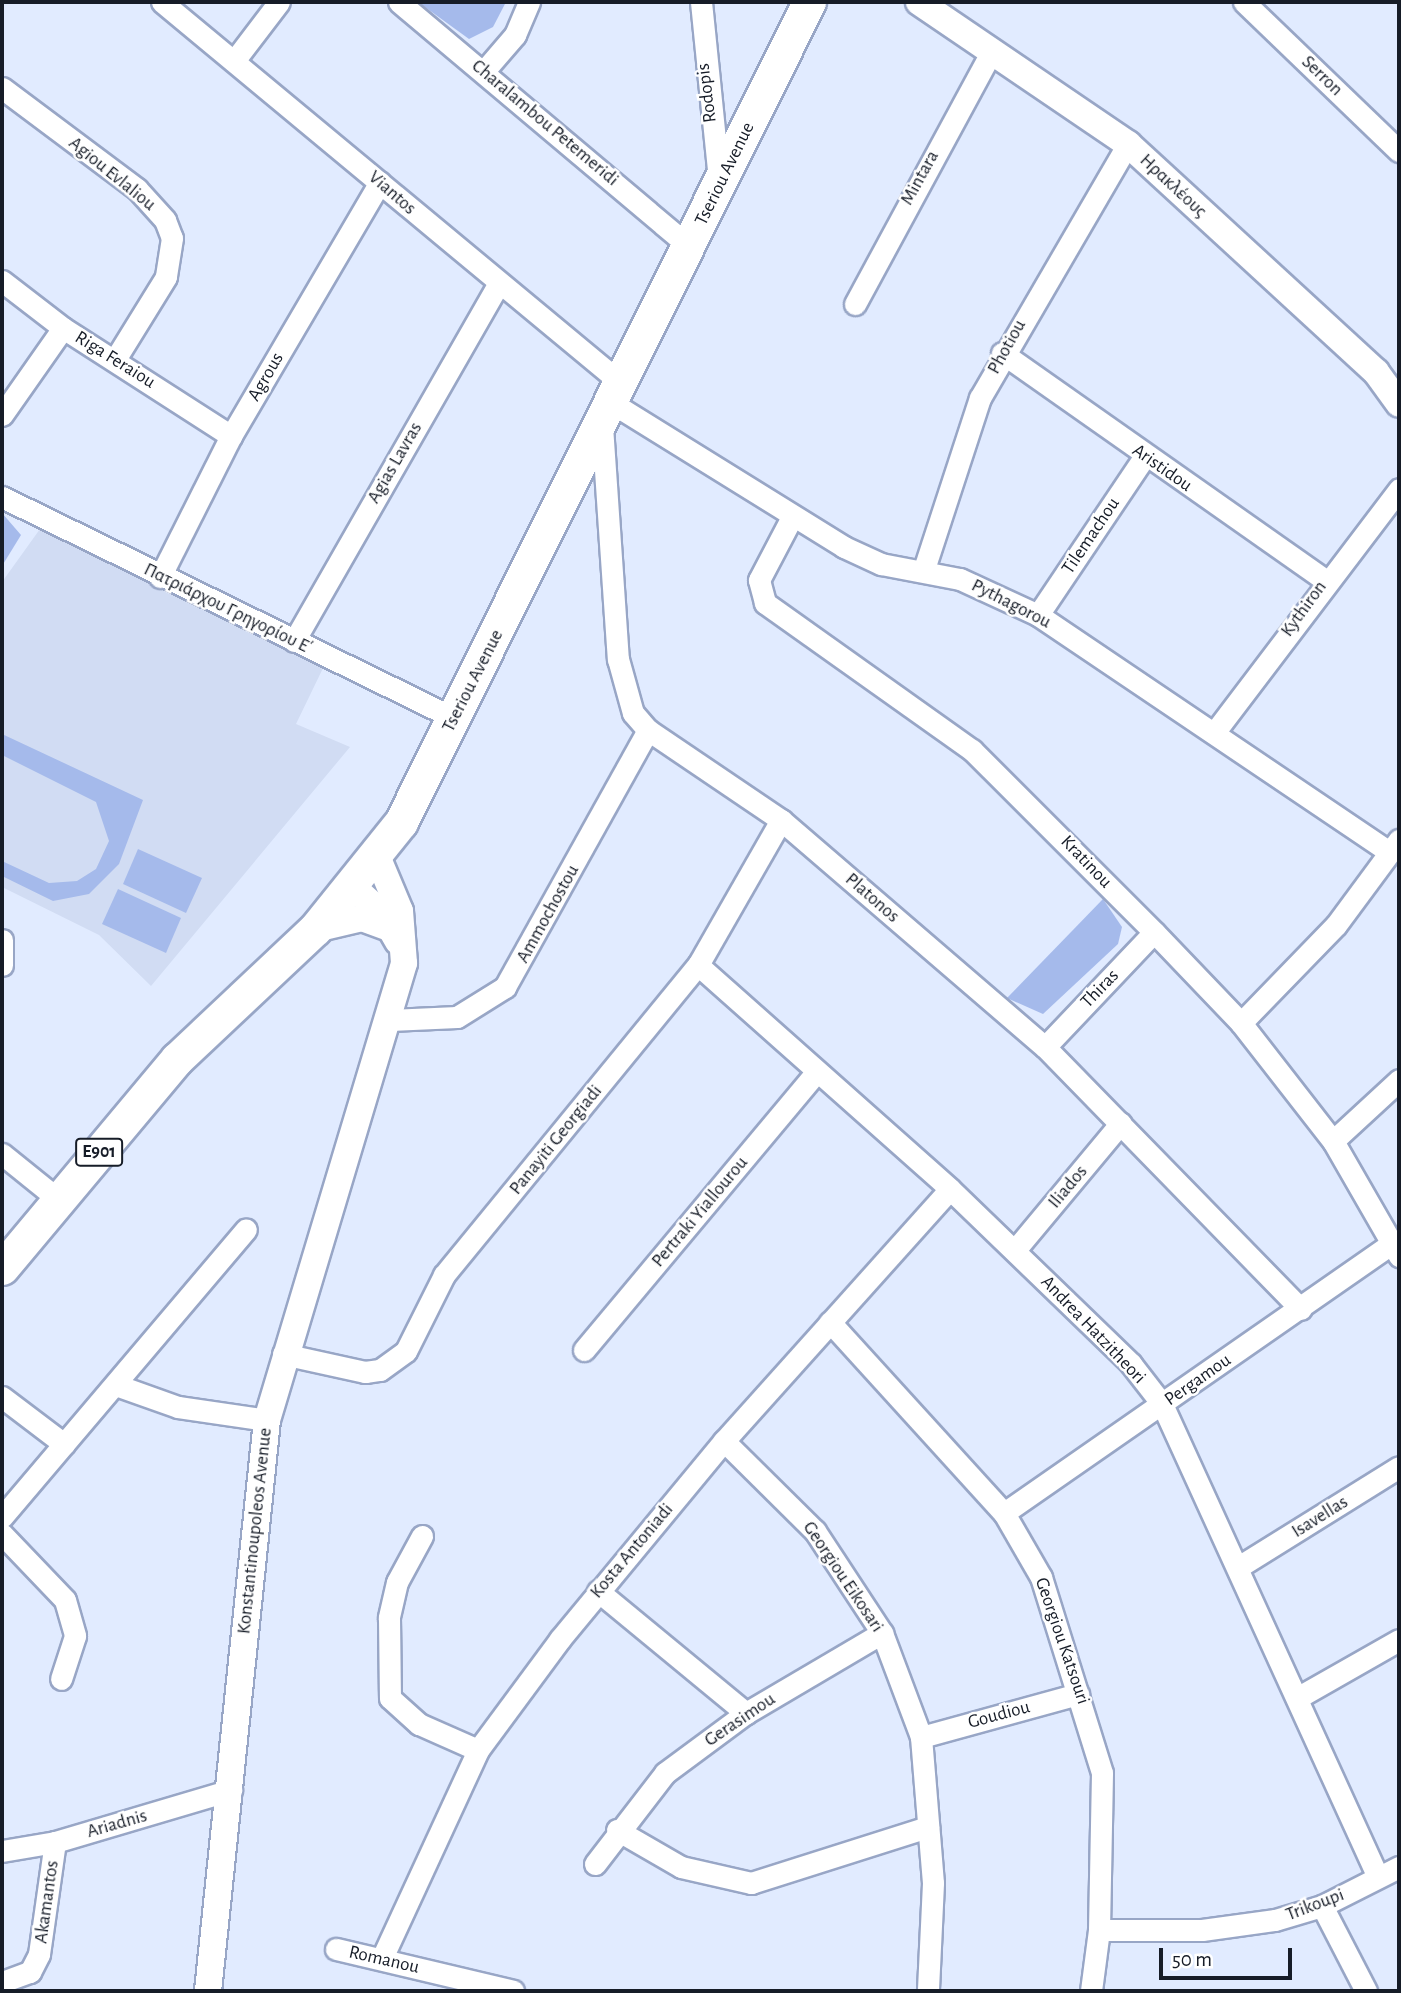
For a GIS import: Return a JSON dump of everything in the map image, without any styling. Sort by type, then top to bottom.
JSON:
[{"type":"main road","name":"Tseriou Avenue","points":[[2,1268],[177,1059],[315,929],[354,888],[377,856],[454,718],[809,2]]},
{"type":"street","name":"Viantos","points":[[162,2],[380,182],[497,286],[612,404]]},
{"type":"street","points":[[234,61],[279,2]]},
{"type":"street","name":"Charalambou Petemeridi","points":[[399,2],[689,246]]},
{"type":"street","points":[[484,71],[515,35],[529,2]]},
{"type":"street","name":"Rodopis","points":[[701,2],[720,184]]},
{"type":"street","name":"Ηρακλέους","points":[[919,2],[990,54],[1128,144],[1376,372],[1399,404]]},
{"type":"street","name":"Serron","points":[[1244,2],[1399,151]]},
{"type":"street","name":"Mintara","points":[[855,303],[990,54]]},
{"type":"street","name":"Agiou Evlaliou","points":[[2,88],[137,189],[165,220],[172,238],[166,276],[116,358]]},
{"type":"street","name":"Photiou","points":[[924,569],[980,398],[1002,353],[1128,144]]},
{"type":"street","name":"Agrous","points":[[160,577],[230,436],[380,182]]},
{"type":"street","name":"Riga Feraiou","points":[[2,281],[63,328],[116,358],[230,436]]},
{"type":"street","name":"Agias Lavras","points":[[293,641],[497,286]]},
{"type":"street","points":[[2,415],[63,328]]},
{"type":"street","name":"Aristidou","points":[[1002,353],[1144,457],[1325,580]]},
{"type":"street","name":"Pythagorou","points":[[612,404],[791,519],[881,564],[924,569],[991,590],[1038,615],[1214,733],[1394,846]]},
{"type":"street","name":"Platonos","points":[[612,404],[618,659],[625,696],[648,730],[781,820],[1045,1046],[1301,1309]]},
{"type":"street","name":"Tilemachou","points":[[1038,615],[1144,457]]},
{"type":"street","name":"Kythiron","points":[[1214,733],[1325,580],[1399,489]]},
{"type":"street","name":"Πατριάρχου Γρηγορίου Ε΄","points":[[2,497],[160,577],[454,718]]},
{"type":"street","name":"Kratinou","points":[[791,519],[759,580],[765,603],[972,750],[1154,932],[1241,1023],[1333,1141],[1395,1250]]},
{"type":"street","points":[[126,559],[173,551]]},
{"type":"street","name":"Ammochostou","points":[[390,1020],[457,1017],[505,987],[648,730]]},
{"type":"street","name":"Panayiti Georgiadi","points":[[283,1354],[365,1372],[393,1363],[444,1275],[698,965],[781,820]]},
{"type":"street","points":[[1241,1023],[1336,925],[1394,846]]},
{"type":"street","name":"Konstantinoupoleos Avenue","points":[[208,1991],[231,1790],[267,1420],[283,1354],[390,1020],[404,963],[400,911],[377,856]]},
{"type":"street","points":[[354,888],[393,930],[404,963]]},
{"type":"street","points":[[315,929],[362,918],[393,930]]},
{"type":"street","name":"Thiras","points":[[1045,1046],[1154,932]]},
{"type":"street","points":[[2,940],[2,965]]},
{"type":"street","name":"Andrea Hatzitheori","points":[[698,965],[1015,1250],[1131,1364],[1162,1404],[1240,1566],[1378,1877]]},
{"type":"street","name":"Pertraki Yiallourou","points":[[584,1350],[816,1073]]},
{"type":"street","points":[[1333,1141],[1399,1080]]},
{"type":"street","name":"Iliados","points":[[1015,1250],[1121,1123]]},
{"type":"street","points":[[2,1154],[59,1200]]},
{"type":"street","name":"Kosta Antoniadi","points":[[382,1958],[478,1750],[598,1591],[724,1441],[950,1189]]},
{"type":"street","points":[[2,1517],[246,1229]]},
{"type":"street","name":"Pergamou","points":[[1004,1513],[1301,1309],[1395,1250]]},
{"type":"street","name":"Georgiou Katsouri","points":[[830,1322],[1004,1513],[1041,1577],[1101,1773],[1099,1930],[1091,1991]]},
{"type":"street","points":[[116,1385],[178,1407],[267,1420]]},
{"type":"street","points":[[2,1397],[64,1444]]},
{"type":"street","name":"Georgiou Eikosari","points":[[724,1441],[815,1531],[882,1633],[920,1737],[928,1827],[928,1991]]},
{"type":"street","name":"Isavellas","points":[[1240,1566],[1396,1475]]},
{"type":"street","points":[[2,1534],[65,1600],[75,1636],[61,1679]]},
{"type":"street","points":[[422,1536],[397,1582],[389,1618],[390,1698],[419,1724],[478,1750]]},
{"type":"street","points":[[598,1591],[746,1713]]},
{"type":"street","name":"Gerasimou","points":[[595,1864],[617,1830],[665,1773],[746,1713],[882,1633]]},
{"type":"street","points":[[1297,1698],[1399,1640]]},
{"type":"street","name":"Goudiou","points":[[920,1737],[1078,1694]]},
{"type":"street","name":"Ariadnis","points":[[2,1851],[55,1842],[231,1790]]},
{"type":"street","points":[[617,1830],[681,1867],[751,1882],[928,1827]]},
{"type":"street","name":"Akamantos","points":[[2,1982],[30,1972],[39,1954],[55,1842]]},
{"type":"street","name":"Trikoupi","points":[[1099,1930],[1202,1930],[1322,1906],[1399,1867]]},
{"type":"street","points":[[1322,1906],[1366,1991]]},
{"type":"street","name":"Romanou","points":[[336,1949],[382,1958],[487,1989],[513,1991]]},
{"type":"shaded area","points":[[418,2],[506,2],[493,27],[469,39]]},
{"type":"shaded area","points":[[2,513],[21,535],[2,566]]},
{"type":"shaded area","points":[[40,529],[325,664],[296,724],[350,747],[151,986],[99,935],[2,887],[2,582]]},
{"type":"shaded area","points":[[2,734],[143,800],[119,864],[89,894],[53,901],[2,876],[2,861],[49,883],[77,881],[96,869],[109,841],[96,802],[2,755]]},
{"type":"shaded area","points":[[138,849],[202,878],[186,913],[123,884]]},
{"type":"shaded area","points":[[118,889],[181,918],[166,953],[102,924]]},
{"type":"shaded area","points":[[1103,899],[1122,927],[1118,944],[1043,1014],[1007,998]]}]
